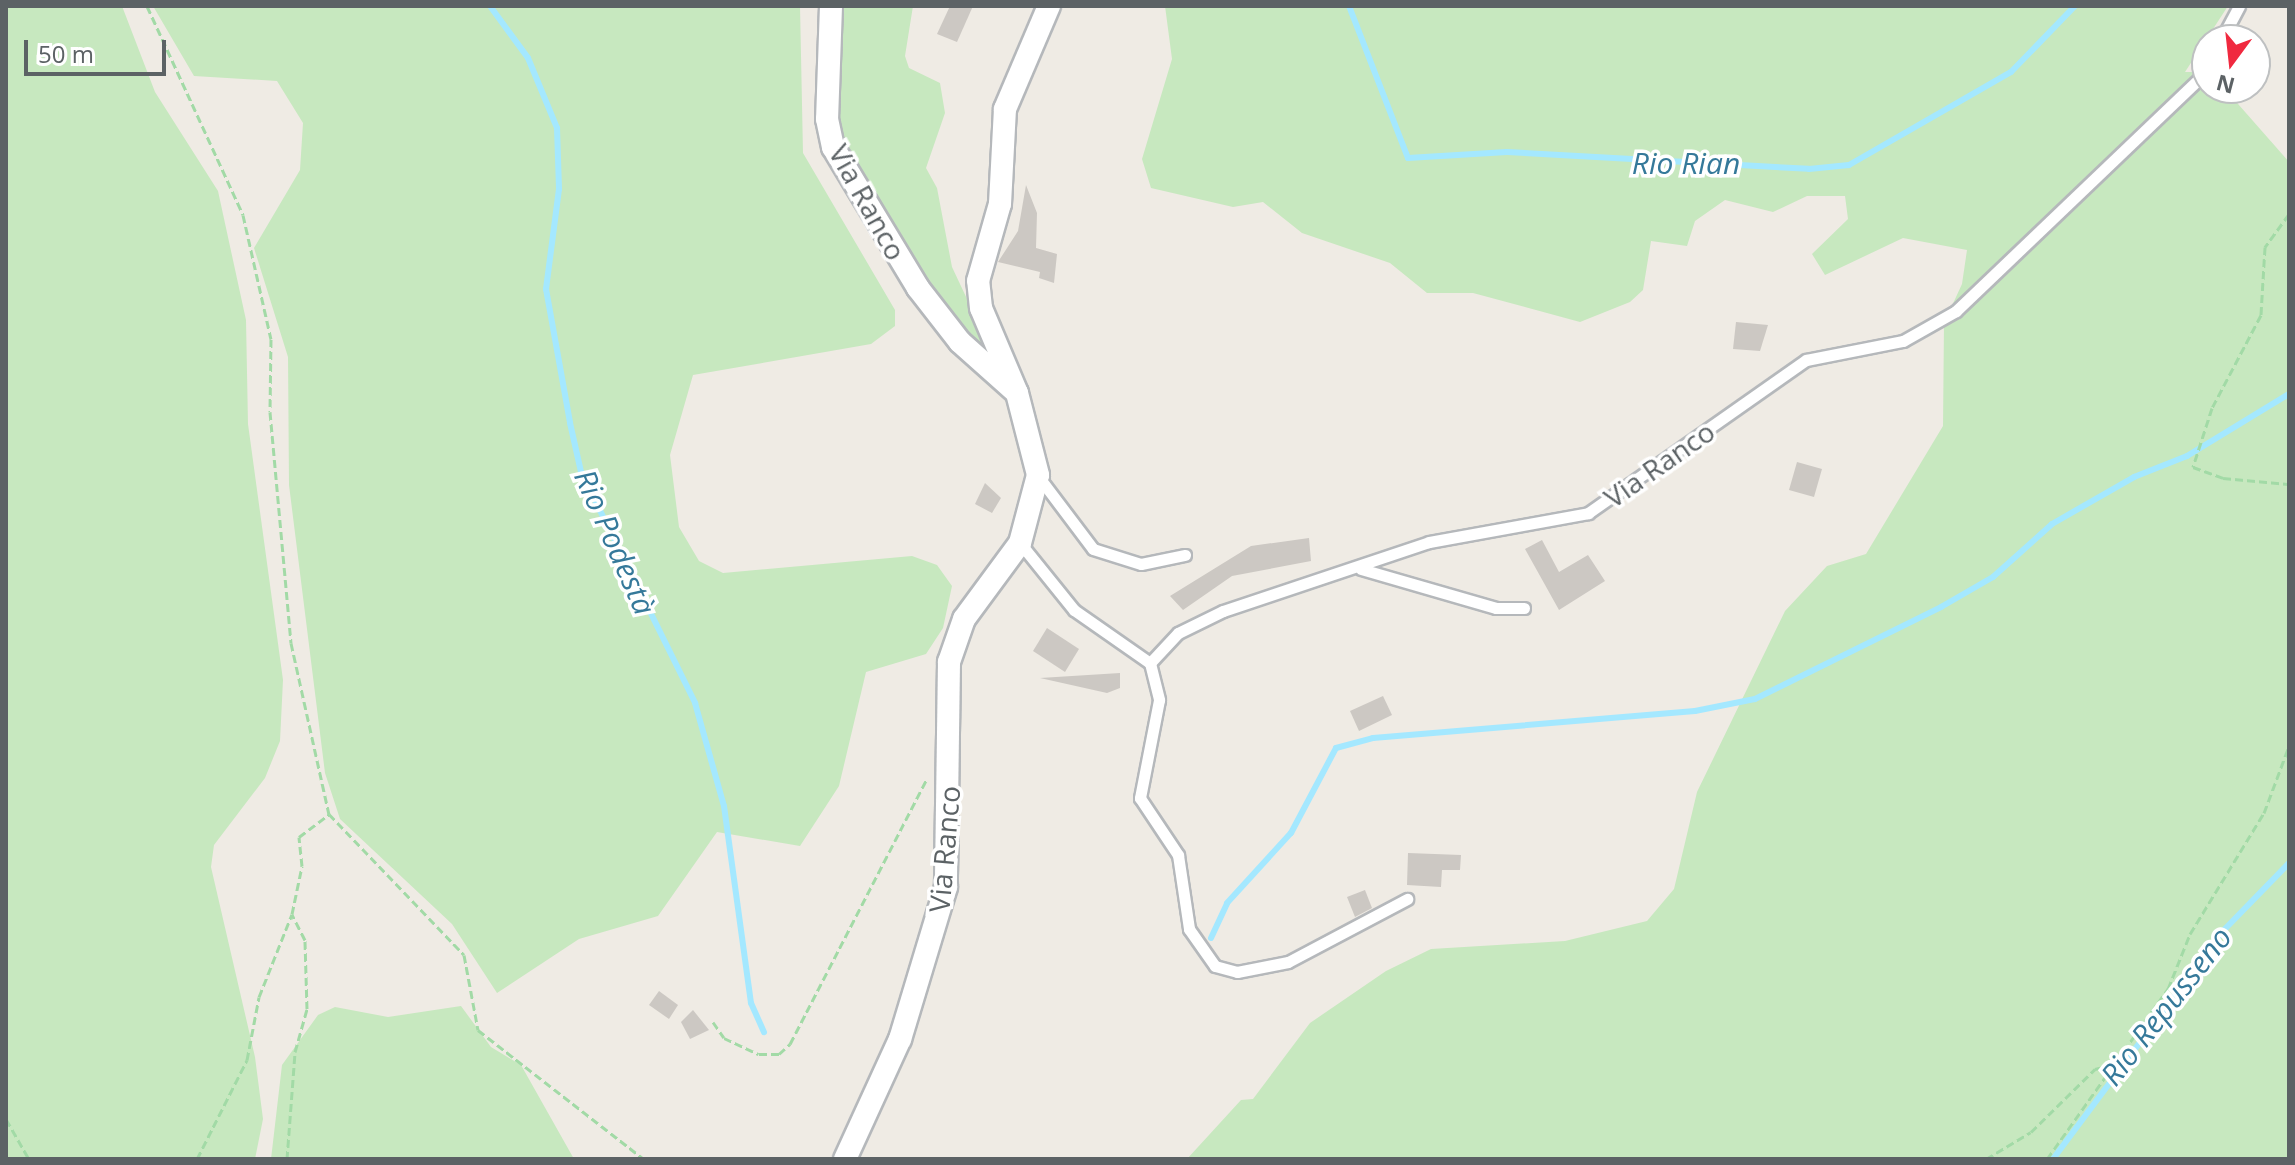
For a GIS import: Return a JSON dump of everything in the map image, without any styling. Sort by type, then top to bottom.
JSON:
[{"type":"street","name":"Via Ranco","points":[[831,6],[827,119],[833,147],[918,288],[960,342],[1017,393],[1038,475],[1020,543],[964,619],[949,662],[946,887],[937,930],[900,1039],[845,1159]]},
{"type":"street","points":[[1017,393],[981,308],[978,281],[1000,204],[1005,109],[1049,6]]},
{"type":"lane","points":[[2229,24],[2239,6]]},
{"type":"lane","name":"Via Ranco","points":[[1150,663],[1178,633],[1223,611],[1361,569],[1429,542],[1588,513],[1806,360],[1903,341],[1929,329],[2191,86]]},
{"type":"lane","points":[[1038,475],[1093,549],[1141,564],[1185,555]]},
{"type":"lane","points":[[1020,543],[1074,610],[1150,663],[1159,700],[1140,798],[1178,855],[1189,929],[1215,966],[1237,972],[1288,962],[1407,899]]},
{"type":"lane","points":[[1361,569],[1496,608],[1524,608]]},
{"type":"path","points":[[147,6],[193,117],[219,150],[246,226],[271,339],[270,412],[291,643],[329,814],[464,955],[478,1030],[644,1159]]},
{"type":"path","points":[[2289,214],[2265,247],[2261,315],[2212,408],[2193,467],[2223,478],[2289,484]]},
{"type":"path","points":[[2047,1159],[2168,989],[2190,934],[2240,860],[2289,746]]},
{"type":"path","points":[[713,1022],[724,1038],[759,1054],[779,1054],[790,1044],[919,788],[950,761]]},
{"type":"path","points":[[197,1159],[247,1060],[259,997],[292,914],[302,866],[299,837],[329,814]]},
{"type":"path","points":[[287,1159],[295,1052],[307,1009],[305,940],[292,914]]},
{"type":"path","points":[[1986,1159],[2031,1132],[2095,1069],[2111,1065]]},
{"type":"path","points":[[6,1119],[29,1159]]},
{"type":"green space","points":[[6,6],[122,6],[155,92],[218,191],[246,320],[248,424],[283,680],[280,741],[265,778],[214,845],[211,867],[255,1057],[263,1119],[255,1159],[6,1159]]},
{"type":"green space","points":[[153,6],[800,6],[803,153],[895,310],[895,326],[871,344],[693,375],[670,455],[679,527],[699,561],[723,573],[912,556],[937,565],[952,586],[943,628],[926,654],[866,672],[839,786],[800,846],[717,832],[658,916],[579,939],[497,993],[452,924],[340,819],[325,773],[289,485],[288,357],[254,248],[300,170],[303,123],[277,81],[194,76]]},
{"type":"green space","points":[[836,6],[913,6],[905,56],[909,68],[940,83],[945,113],[926,168],[937,188],[952,267],[999,367],[948,320],[839,143]]},
{"type":"green space","points":[[1165,6],[2228,6],[2216,24],[2191,24],[2191,63],[2185,72],[2191,72],[2191,104],[2238,104],[2289,162],[2289,1159],[1187,1159],[1241,1100],[1253,1099],[1310,1023],[1386,971],[1431,949],[1565,941],[1647,921],[1674,889],[1697,792],[1785,611],[1827,566],[1866,554],[1943,426],[1944,323],[1962,284],[1967,250],[1903,238],[1825,275],[1812,254],[1848,219],[1845,196],[1807,196],[1773,212],[1725,200],[1695,221],[1687,246],[1651,241],[1643,290],[1630,302],[1580,322],[1473,293],[1427,293],[1390,263],[1302,233],[1263,202],[1233,207],[1151,188],[1142,159],[1172,59]]},
{"type":"green space","points":[[461,1006],[491,1047],[521,1065],[574,1159],[271,1159],[282,1065],[318,1015],[335,1007],[388,1017]]},
{"type":"building","points":[[950,6],[973,6],[957,42],[937,34]]},
{"type":"building","points":[[1026,185],[1037,213],[1036,248],[1057,254],[1054,283],[1039,278],[1040,272],[998,262],[1018,231]]},
{"type":"building","points":[[1736,322],[1768,325],[1760,351],[1733,349]]},
{"type":"building","points":[[1797,462],[1822,469],[1814,497],[1789,490]]},
{"type":"building","points":[[985,483],[1001,498],[992,513],[975,504]]},
{"type":"building","points":[[1309,538],[1311,561],[1232,576],[1183,610],[1170,596],[1251,546]]},
{"type":"building","points":[[1542,540],[1559,572],[1588,555],[1605,581],[1559,610],[1525,549]]},
{"type":"building","points":[[1047,628],[1079,649],[1065,672],[1033,651]]},
{"type":"building","points":[[1120,673],[1120,688],[1107,693],[1040,678]]},
{"type":"building","points":[[1383,696],[1392,715],[1359,731],[1350,711]]},
{"type":"building","points":[[1408,853],[1461,855],[1460,870],[1442,870],[1441,887],[1407,885]]},
{"type":"building","points":[[1365,890],[1372,908],[1355,917],[1347,897]]},
{"type":"building","points":[[659,991],[678,1005],[669,1019],[649,1005]]},
{"type":"building","points":[[693,1010],[709,1030],[690,1039],[681,1022]]},
{"type":"waterway","name":"Rio Podestà","points":[[490,6],[528,58],[557,128],[559,189],[546,289],[581,472],[695,703],[724,806],[751,1003],[764,1032]]},
{"type":"waterway","name":"Rio Rian","points":[[1349,6],[1408,158],[1507,152],[1809,169],[1849,165],[2011,72],[2075,6]]},
{"type":"waterway","points":[[1211,938],[1227,903],[1291,833],[1336,748],[1373,738],[1695,711],[1755,699],[1941,607],[1993,577],[2052,524],[2134,477],[2187,456],[2289,394]]},
{"type":"waterway","name":"Rio Repusseno","points":[[2053,1159],[2222,932],[2289,863]]}]
